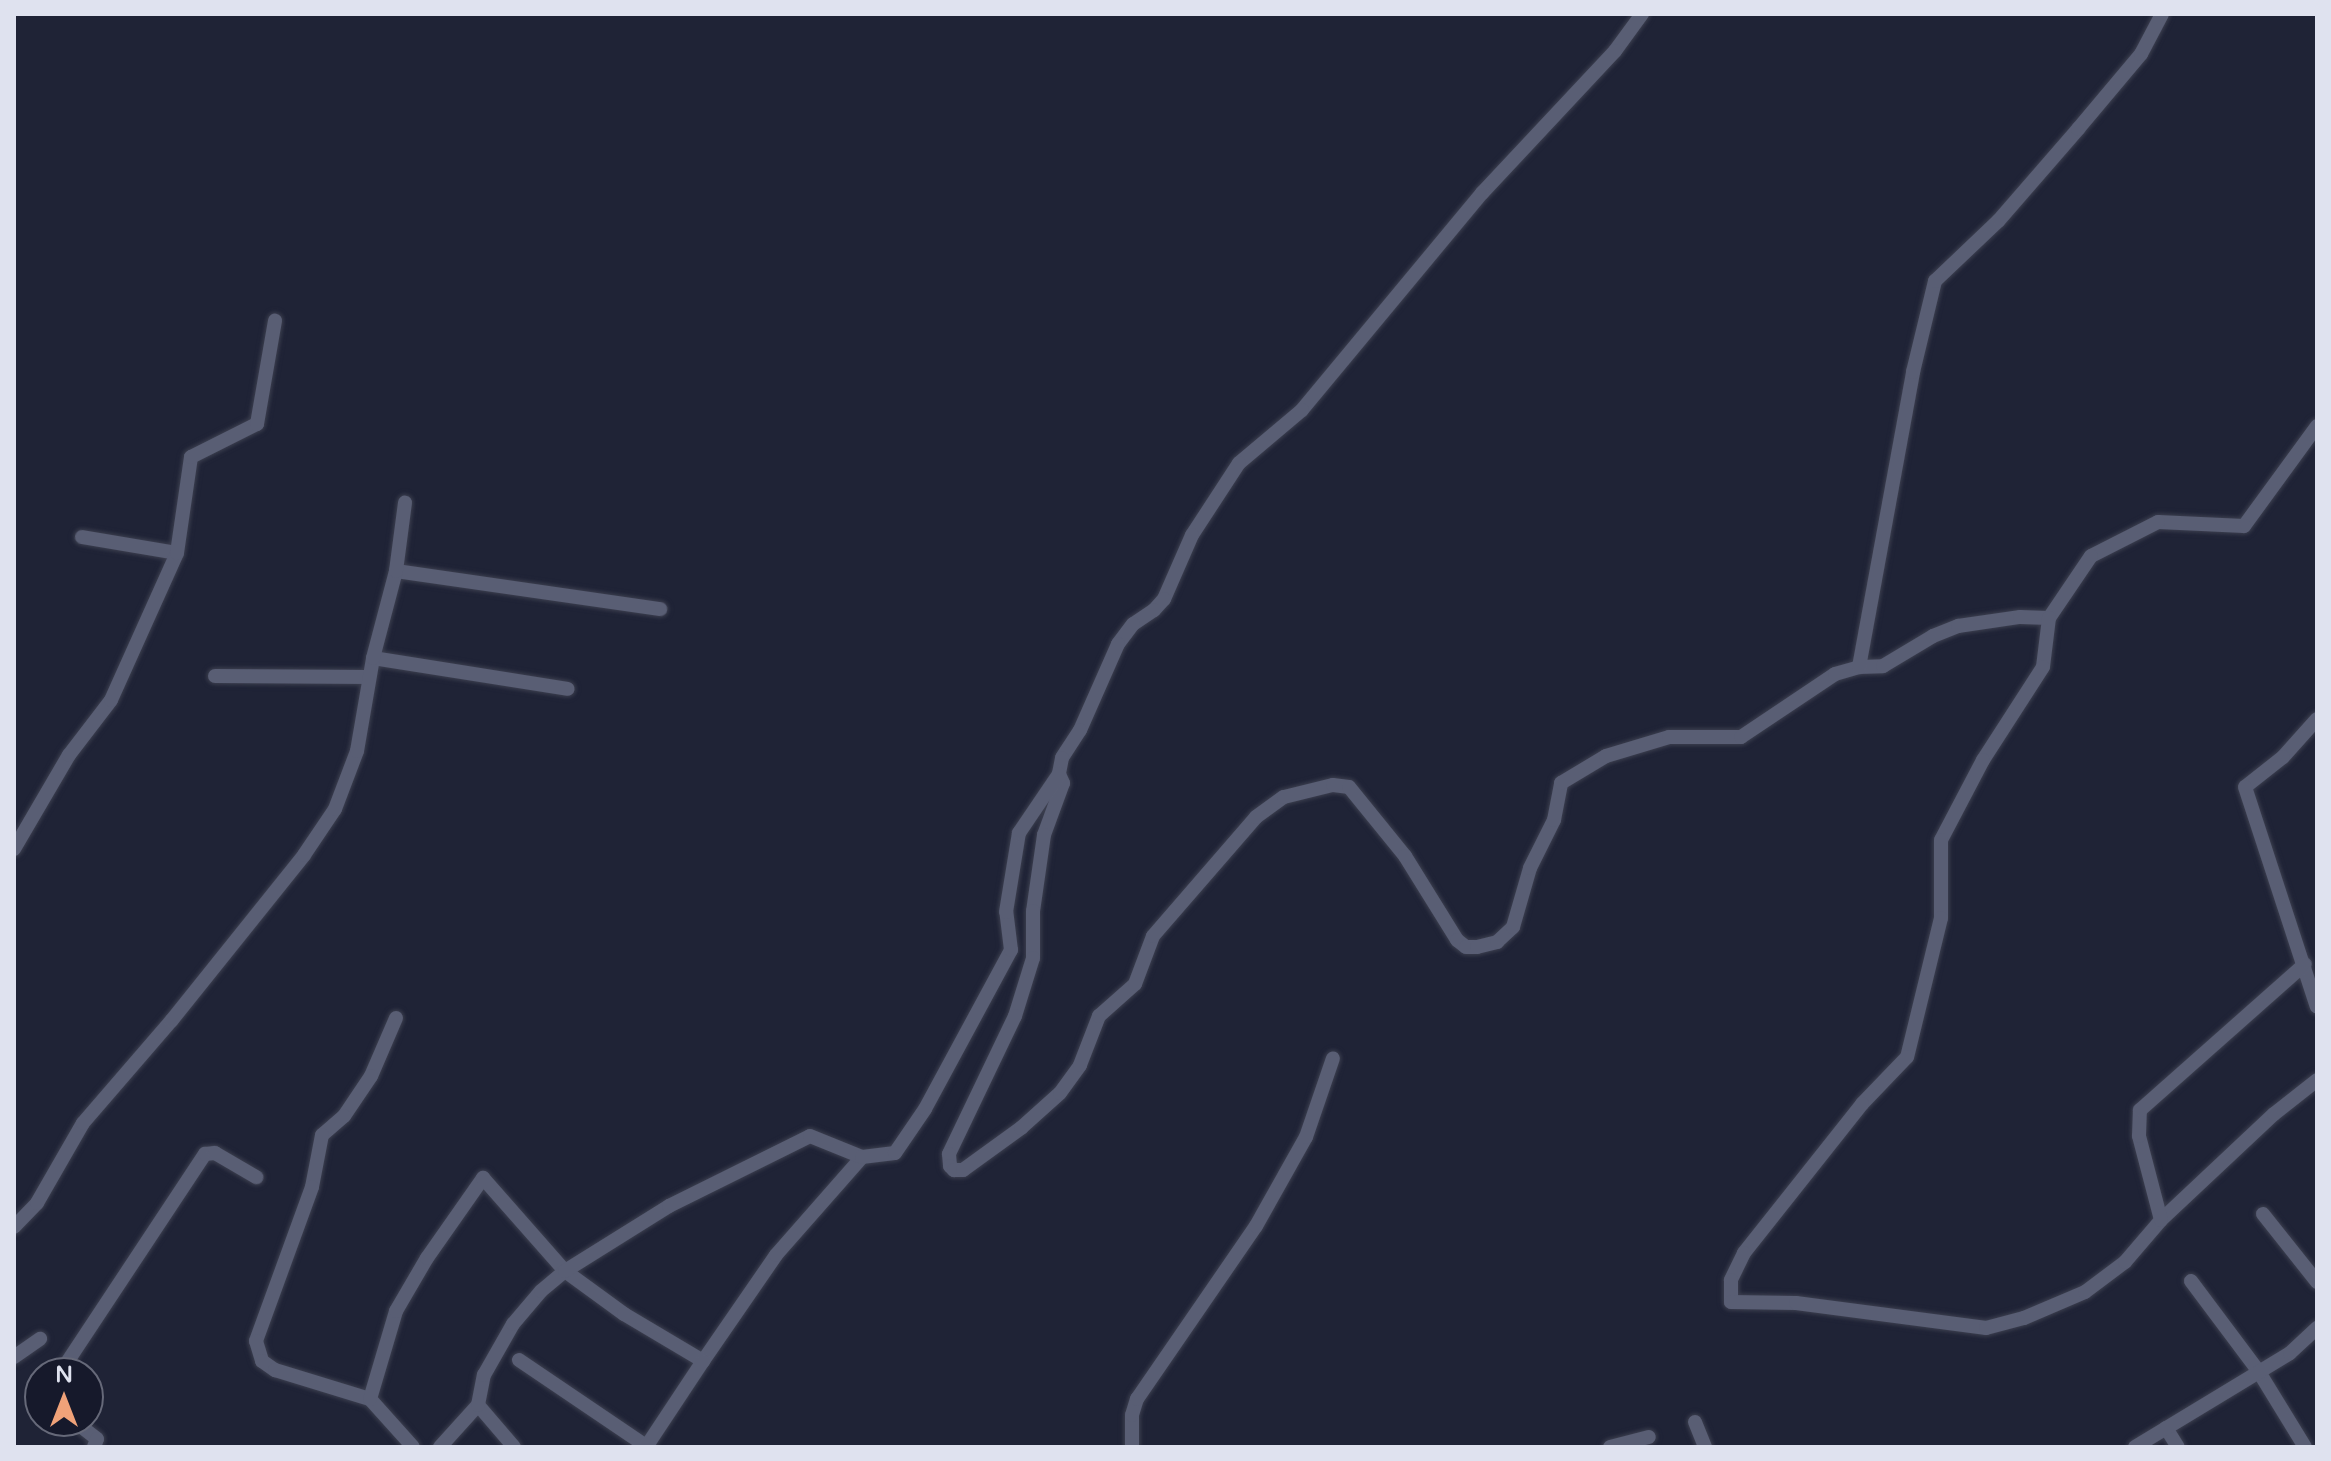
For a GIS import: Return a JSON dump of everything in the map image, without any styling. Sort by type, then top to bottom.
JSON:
[{"type":"street","points":[[440,1447],[478,1405],[484,1375],[513,1324],[541,1291],[565,1271],[664,1208],[810,1136],[862,1157],[895,1153],[925,1109],[1011,950],[1006,912],[1019,833],[1059,774],[1062,758],[1080,730],[1118,644],[1133,624],[1164,599],[1192,535],[1239,463],[1302,410],[1482,193],[1615,51],[1642,14]]},
{"type":"street","points":[[1859,667],[1913,372],[1935,281],[1999,220],[2078,129],[2141,54],[2162,14]]},
{"type":"street","points":[[14,849],[69,755],[111,700],[177,553],[191,457],[257,424],[275,321]]},
{"type":"street","points":[[2317,426],[2244,526],[2158,522],[2091,556],[2049,618],[2043,667],[1983,760],[1941,840],[1941,918],[1907,1057],[1862,1104],[1744,1253],[1731,1280],[1731,1302],[1796,1303],[1986,1328],[2024,1318],[2085,1292],[2125,1262],[2161,1220],[2274,1114],[2317,1080]]},
{"type":"street","points":[[14,1227],[37,1203],[83,1123],[172,1020],[304,855],[335,809],[357,751],[373,658],[396,571],[405,503]]},
{"type":"street","points":[[82,537],[177,553]]},
{"type":"street","points":[[396,571],[660,609]]},
{"type":"street","points":[[1059,774],[1063,783],[1044,835],[1033,911],[1033,958],[1015,1016],[949,1154],[950,1166],[954,1170],[963,1170],[975,1162],[1060,1093],[1080,1065],[1099,1016],[1135,984],[1153,936],[1269,805],[1284,797],[1333,785],[1349,787],[1405,856],[1457,940],[1466,947],[1477,947],[1497,942],[1513,927],[1530,868],[1554,820],[1561,783],[1606,756],[1669,737],[1741,737],[1835,674],[1859,667],[1883,666],[1933,636],[1958,626],[2020,617],[2049,618]]},
{"type":"street","points":[[373,658],[568,689]]},
{"type":"street","points":[[215,676],[369,677]]},
{"type":"street","points":[[2317,719],[2283,757],[2245,787],[2317,1007]]},
{"type":"street","points":[[2161,1220],[2139,1136],[2140,1110],[2305,964]]},
{"type":"street","points":[[396,1018],[371,1076],[344,1116],[325,1130],[320,1141],[312,1187],[256,1341],[257,1352],[268,1366],[370,1399],[413,1447]]},
{"type":"street","points":[[1132,1447],[1132,1415],[1137,1399],[1184,1336],[1256,1226],[1306,1137],[1333,1058]]},
{"type":"street","points":[[71,1357],[205,1154],[215,1153],[256,1177]]},
{"type":"street","points":[[519,1360],[646,1447],[776,1255],[862,1157]]},
{"type":"street","points":[[370,1399],[396,1311],[427,1258],[483,1178],[565,1271],[624,1314],[703,1361]]},
{"type":"street","points":[[2263,1214],[2317,1282]]},
{"type":"street","points":[[2191,1281],[2259,1372],[2305,1447]]},
{"type":"street","points":[[2135,1447],[2290,1353],[2317,1328]]},
{"type":"street","points":[[14,1357],[40,1339]]},
{"type":"street","points":[[478,1405],[514,1447]]},
{"type":"street","points":[[1695,1422],[1705,1447]]},
{"type":"street","points":[[2166,1428],[2178,1447]]},
{"type":"street","points":[[1610,1447],[1649,1437]]}]
